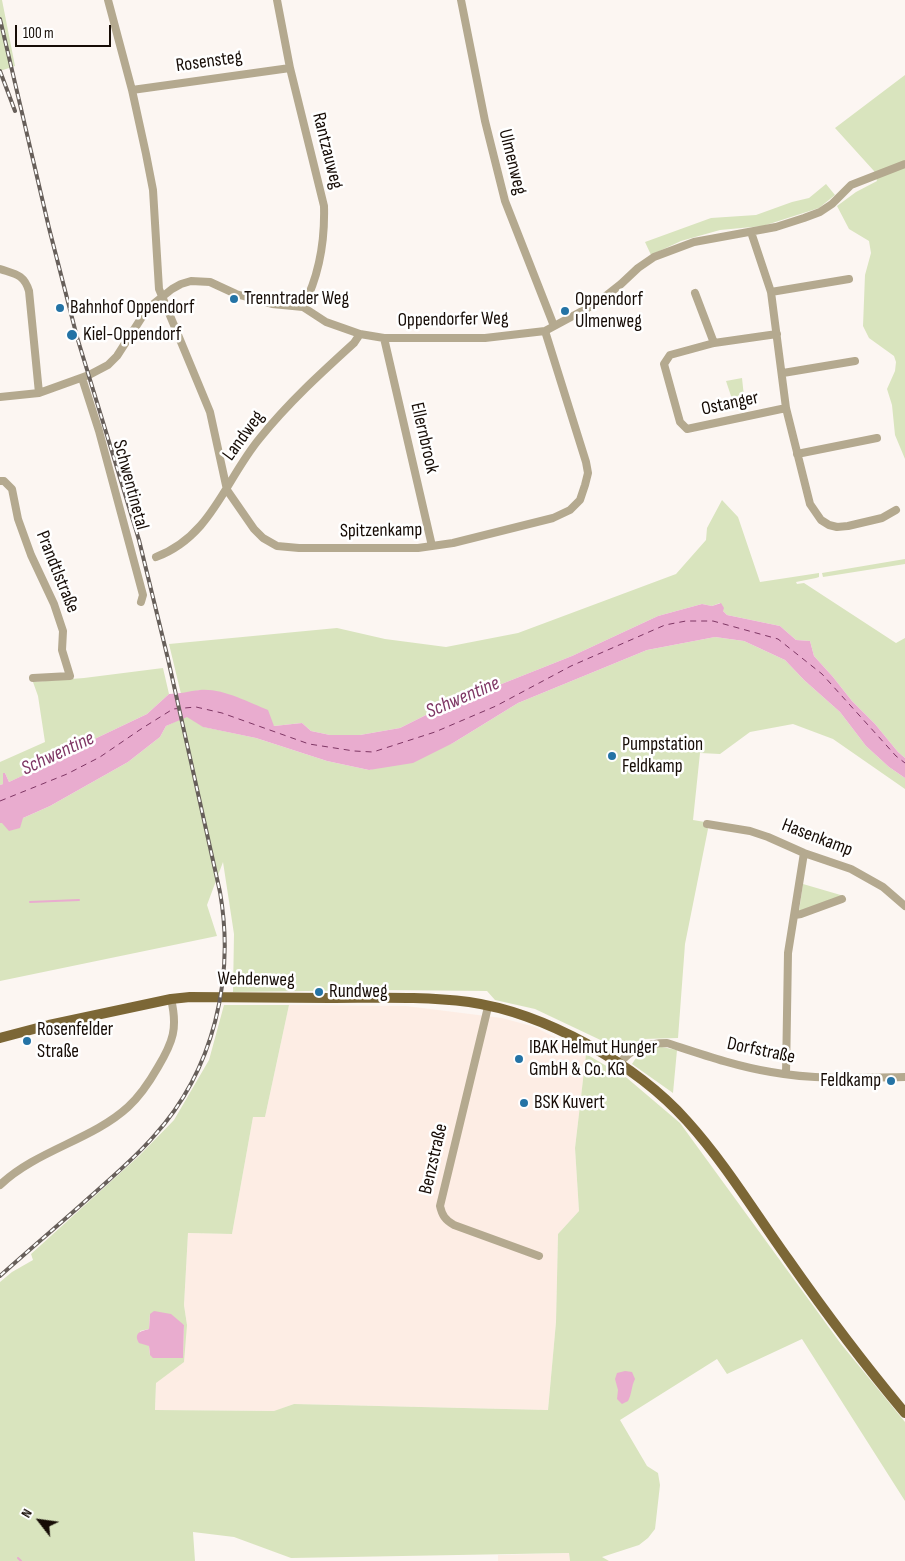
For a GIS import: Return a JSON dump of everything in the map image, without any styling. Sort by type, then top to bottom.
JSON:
[{"type":"main road","name":"Wehdenweg","points":[[0,1038],[171,999],[206,997],[421,999],[469,1002],[530,1018],[597,1050],[670,1103],[712,1152],[805,1283],[905,1413]]},
{"type":"street","points":[[108,0],[132,90],[153,190],[159,289],[162,296]]},
{"type":"street","name":"Rantzauweg","points":[[277,0],[290,68],[324,206],[324,225],[318,271],[313,288],[303,308]]},
{"type":"street","name":"Ulmenweg","points":[[461,0],[485,121],[505,201],[554,326]]},
{"type":"street","name":"Rosensteg","points":[[132,90],[243,73],[290,68]]},
{"type":"street","name":"Oppendorfer Weg","points":[[0,397],[41,392],[91,374],[113,361],[142,317],[162,296],[181,284],[200,281],[215,284],[236,294],[272,304],[303,308],[326,322],[360,334],[384,338],[485,338],[545,331],[597,304],[638,268],[654,257],[694,242],[776,227],[820,212],[832,204],[851,185],[905,164]]},
{"type":"street","points":[[751,232],[771,292],[778,334],[786,408],[810,504],[821,520],[837,527],[882,518],[896,510]]},
{"type":"street","points":[[0,270],[23,277],[29,291],[41,392]]},
{"type":"street","points":[[771,292],[849,279]]},
{"type":"street","points":[[695,294],[714,343]]},
{"type":"street","name":"Spitzenkamp","points":[[162,296],[210,412],[227,490],[254,529],[263,538],[277,546],[299,548],[418,548],[453,543],[553,518],[570,510],[580,500],[588,473],[545,331]]},
{"type":"street","name":"Landweg","points":[[156,557],[168,553],[187,540],[202,525],[227,490],[247,456],[270,425],[300,393],[354,343],[360,334]]},
{"type":"street","name":"Ostanger","points":[[778,334],[714,343],[670,355],[664,364],[680,422],[688,429],[786,408]]},
{"type":"street","name":"Ellernbrook","points":[[384,338],[432,546]]},
{"type":"street","points":[[782,373],[855,361]]},
{"type":"street","name":"Schwentinetal","points":[[82,378],[99,431],[143,595],[141,602]]},
{"type":"street","points":[[797,454],[878,438]]},
{"type":"street","name":"Prandtlstraße","points":[[0,480],[4,480],[12,489],[18,519],[54,604],[63,631],[62,650],[70,676],[33,678]]},
{"type":"street","name":"Hasenkamp","points":[[707,824],[750,831],[804,853],[842,865],[883,887],[905,906]]},
{"type":"street","points":[[786,1074],[788,953],[804,853]]},
{"type":"street","points":[[795,915],[842,899]]},
{"type":"street","points":[[1,1182],[28,1164],[97,1128],[128,1107],[150,1080],[169,1050],[174,1036],[175,1022],[171,999]]},
{"type":"street","name":"Benzstraße","points":[[488,1006],[440,1206],[442,1214],[447,1221],[454,1225],[539,1256]]},
{"type":"street","name":"Dorfstraße","points":[[618,1064],[625,1055],[636,1048],[655,1043],[667,1043],[741,1066],[786,1074],[846,1078],[905,1077]]},
{"type":"shaded area","points":[[721,603],[724,608],[723,611],[727,615],[780,626],[796,640],[810,641],[814,656],[852,701],[905,758],[905,778],[889,767],[866,746],[840,712],[785,660],[744,641],[715,637],[647,650],[518,703],[453,743],[413,763],[369,770],[327,761],[256,738],[203,727],[187,717],[166,726],[160,737],[128,762],[50,806],[23,818],[20,828],[9,831],[0,823],[0,785],[3,784],[3,773],[5,773],[9,782],[54,761],[51,752],[55,751],[57,756],[61,755],[147,714],[169,694],[200,690],[217,691],[235,696],[268,710],[274,726],[302,723],[311,731],[330,735],[360,735],[400,728],[452,702],[572,656],[658,616],[702,604],[712,606]]},
{"type":"shaded area","points":[[289,1005],[406,1006],[502,1018],[535,1027],[586,1054],[575,1148],[579,1211],[558,1234],[556,1322],[548,1410],[294,1404],[275,1411],[155,1410],[156,1383],[187,1325],[184,1305],[188,1233],[232,1234],[253,1117],[265,1117]]},
{"type":"shaded area","points":[[154,1311],[171,1314],[184,1325],[183,1358],[153,1358],[150,1355],[149,1346],[139,1343],[137,1340],[137,1335],[149,1329],[150,1314]]},
{"type":"shaded area","points":[[632,1372],[635,1379],[628,1401],[622,1404],[617,1399],[618,1390],[615,1379],[617,1373]]},
{"type":"shaded area","points":[[569,1553],[570,1561],[498,1561],[498,1555]]},
{"type":"green space","points":[[0,0],[2,0],[15,66],[0,71]]},
{"type":"green space","points":[[905,75],[905,459],[895,435],[892,405],[887,389],[895,371],[896,362],[894,356],[869,338],[863,326],[865,275],[871,253],[869,241],[849,229],[837,206],[856,192],[877,181],[874,171],[835,128]]},
{"type":"green space","points":[[826,184],[835,195],[819,208],[763,226],[720,230],[681,241],[651,255],[645,242],[711,218],[756,215],[809,198]]},
{"type":"green space","points":[[742,378],[745,406],[735,408],[726,381]]},
{"type":"green space","points":[[722,500],[738,517],[760,582],[819,573],[819,577],[796,582],[797,584],[804,583],[896,643],[905,638],[905,758],[852,701],[814,656],[810,641],[796,640],[780,626],[727,615],[720,603],[712,606],[702,604],[658,616],[572,656],[452,702],[400,728],[360,735],[330,735],[311,731],[302,723],[274,726],[201,690],[181,694],[169,644],[337,628],[385,639],[446,647],[518,633],[676,574],[706,540],[707,528]]},
{"type":"green space","points":[[905,559],[905,564],[823,577],[822,573]]},
{"type":"green space","points":[[715,637],[744,641],[785,660],[840,712],[866,746],[889,767],[905,778],[905,789],[833,739],[793,724],[750,732],[720,754],[700,753],[693,820],[705,822],[708,829],[685,944],[678,1038],[643,1039],[627,1045],[611,1045],[535,1009],[495,1000],[487,991],[233,992],[234,934],[223,862],[207,905],[217,936],[0,981],[0,823],[23,818],[50,806],[128,762],[160,737],[166,726],[187,716],[204,727],[256,738],[327,761],[369,770],[453,743],[518,703],[647,650]]},
{"type":"green space","points":[[163,668],[169,694],[147,714],[61,755],[57,756],[51,752],[55,761],[9,782],[5,773],[3,784],[0,785],[0,762],[45,742],[38,696],[33,682]]},
{"type":"green space","points":[[803,884],[844,896],[799,911]]},
{"type":"green space","points":[[224,1005],[289,1005],[265,1117],[253,1117],[232,1234],[188,1233],[184,1305],[187,1325],[184,1362],[156,1383],[155,1410],[274,1411],[294,1404],[548,1410],[556,1322],[558,1234],[579,1211],[575,1148],[586,1054],[627,1078],[680,1123],[841,1344],[905,1422],[905,1501],[802,1339],[727,1374],[717,1359],[620,1420],[647,1466],[658,1473],[660,1485],[655,1529],[639,1545],[602,1557],[609,1561],[570,1561],[569,1553],[291,1558],[234,1537],[193,1532],[195,1561],[0,1561],[0,1282],[12,1272],[33,1260],[31,1254],[139,1156],[174,1120],[209,1060]],"holes":[[[150,1314],[184,1325],[183,1358],[150,1355],[149,1346],[140,1331],[149,1329]]]},
{"type":"green space","points":[[657,1046],[677,1050],[673,1093],[632,1064],[642,1052]]},
{"type":"waterway","points":[[30,902],[79,900]]},
{"type":"waterway","points":[[18,1558],[21,1561]]},
{"type":"ferry route","points":[[0,801],[67,774],[100,757],[173,709],[196,707],[222,713],[309,744],[373,752],[435,732],[496,706],[571,666],[665,625],[686,621],[713,621],[778,639],[822,674],[896,756],[905,763]]},
{"type":"railway","points":[[0,19],[49,228],[77,337],[139,540],[168,659],[220,892],[224,924],[222,990],[215,1021],[205,1052],[192,1082],[175,1110],[132,1159],[0,1276]]},
{"type":"railway","points":[[0,71],[15,111]]},
{"type":"place","name":"Trenntrader Weg","points":[[234,299]]},
{"type":"place","name":"Bahnhof Oppendorf","points":[[60,308]]},
{"type":"place","name":"Oppendorf Ulmenweg","points":[[565,311]]},
{"type":"place","name":"Kiel-Oppendorf","points":[[72,335]]},
{"type":"place","name":"Pumpstation Feldkamp","points":[[612,756]]},
{"type":"place","name":"Rundweg","points":[[319,992]]},
{"type":"place","name":"Rosenfelder Straße","points":[[27,1041]]},
{"type":"place","name":"IBAK Helmut Hunger GmbH & Co. KG","points":[[519,1059]]},
{"type":"place","name":"Feldkamp","points":[[891,1081]]},
{"type":"place","name":"BSK Kuvert","points":[[524,1103]]},
{"type":"water label","name":"Schwentine","points":[[463,698]]},
{"type":"water label","name":"Schwentine","points":[[58,754]]}]
